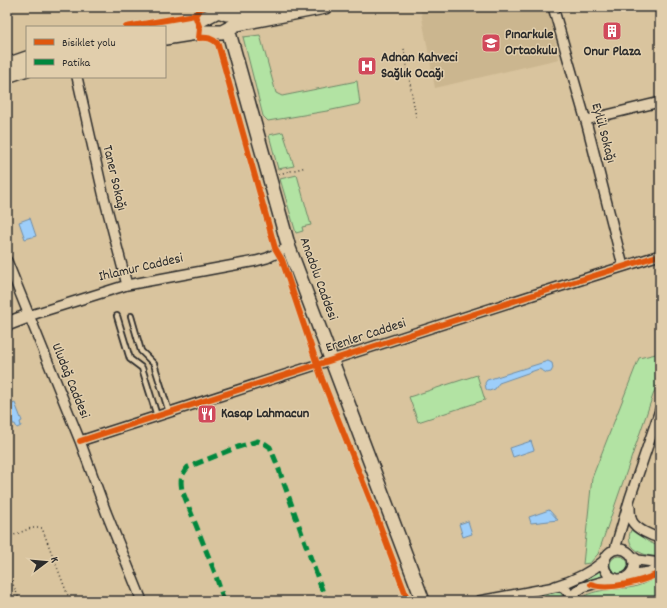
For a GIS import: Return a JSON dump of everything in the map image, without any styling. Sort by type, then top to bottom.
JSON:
[{"type":"main road","points":[[166,26],[197,21],[210,12],[224,11],[242,13],[273,7]]},
{"type":"main road","points":[[210,12],[210,26],[214,31],[223,30],[237,24],[325,7]]},
{"type":"main road","points":[[166,38],[223,30],[230,21],[224,11]]},
{"type":"main road","name":"Anadolu Caddesi","points":[[223,30],[226,46],[252,129],[286,249],[415,601]]},
{"type":"main road","points":[[7,65],[26,58]]},
{"type":"main road","points":[[7,76],[26,69]]},
{"type":"main road","name":"Ihlamur Caddesi","points":[[7,324],[28,316]]},
{"type":"main road","name":"Anadolu Caddesi","points":[[328,361],[423,601]]},
{"type":"street","name":"Eylül Sokağı","points":[[553,7],[586,120],[623,266]]},
{"type":"street","name":"Taner Sokağı","points":[[77,78],[103,193],[127,285]]},
{"type":"street","points":[[586,120],[660,102]]},
{"type":"street","name":"Ihlamur Caddesi","points":[[28,316],[127,285],[256,261],[267,258],[286,249]]},
{"type":"street","name":"Erenler Caddesi","points":[[80,441],[660,255]]},
{"type":"street","name":"Uludağ Caddesi","points":[[7,261],[28,316],[80,441],[106,512],[142,601]]},
{"type":"street","points":[[615,549],[630,498],[660,410]]},
{"type":"street","points":[[630,498],[630,514],[632,521],[638,528],[660,538]]},
{"type":"street","points":[[615,578],[607,573],[605,568],[605,560],[607,554],[615,549],[625,550],[638,560],[660,563]]},
{"type":"street","points":[[629,575],[634,566],[632,556]]},
{"type":"street","points":[[479,601],[554,586],[587,573],[596,568],[605,560]]},
{"type":"street","points":[[572,601],[576,592],[583,587],[615,578],[625,578],[629,575],[649,572],[660,566]]},
{"type":"street","points":[[554,586],[565,589],[572,601]]},
{"type":"lane","points":[[117,316],[130,359],[142,368],[156,416]]},
{"type":"lane","points":[[131,316],[141,350],[154,364],[169,412]]},
{"type":"path","points":[[404,49],[416,117]]},
{"type":"path","points":[[275,174],[306,167]]},
{"type":"path","points":[[7,538],[31,528],[42,528],[70,601]]},
{"type":"path","points":[[7,570],[20,601]]},
{"type":"path","points":[[649,578],[660,573]]},
{"type":"shaded area","name":"Pınarkule Ortaokulu","points":[[420,7],[548,7],[559,59],[435,88]]},
{"type":"green space","points":[[260,35],[276,93],[282,96],[357,81],[360,104],[268,121],[263,116],[243,37]]},
{"type":"green space","points":[[283,132],[294,166],[278,169],[269,135]]},
{"type":"green space","points":[[297,175],[311,225],[302,227],[303,231],[296,233],[280,179]]},
{"type":"green space","points":[[660,353],[660,375],[598,554],[590,563],[583,564],[592,478],[639,358]]},
{"type":"green space","points":[[477,375],[485,400],[418,422],[409,397]]},
{"type":"green space","points":[[631,530],[649,542],[660,547],[660,556],[642,553],[633,547],[629,536]]},
{"type":"green space","points":[[619,556],[625,559],[628,565],[625,571],[619,574],[613,571],[610,565],[613,559]]},
{"type":"green space","points":[[601,568],[604,579],[588,580],[587,578]]},
{"type":"green space","points":[[660,576],[660,601],[580,601],[589,594],[604,590],[634,587]]},
{"type":"green space","points":[[557,592],[561,593],[565,601],[516,601]]},
{"type":"water","points":[[30,218],[36,236],[25,239],[19,222]]},
{"type":"water","points":[[548,361],[552,363],[553,368],[551,372],[547,373],[539,369],[499,383],[495,389],[489,391],[486,389],[485,383],[487,380]]},
{"type":"water","points":[[15,403],[22,421],[20,422],[21,426],[17,428],[15,424],[13,424],[7,409],[7,406]]},
{"type":"water","points":[[531,441],[534,450],[513,457],[510,448]]},
{"type":"water","points":[[549,510],[558,520],[531,523],[529,517]]},
{"type":"water","points":[[468,521],[472,534],[463,537],[459,524]]},
{"type":"marked path","points":[[224,601],[215,573],[182,490],[182,478],[188,467],[238,447],[258,441],[270,447],[326,601]]},
{"type":"cycle path","points":[[132,26],[195,15],[202,7]]},
{"type":"cycle path","points":[[195,15],[200,29],[199,38],[209,38],[218,44],[275,248],[282,260],[322,379],[371,502],[408,601]]},
{"type":"cycle path","points":[[80,441],[660,255]]},
{"type":"cycle path","points":[[591,584],[598,586],[616,586],[635,582],[660,573]]},
{"type":"place","name":"Onur Plaza","points":[[612,31]]},
{"type":"place","name":"Pınarkule Ortaokulu","points":[[491,43]]},
{"type":"place","name":"Adnan Kahveci Sağlık Ocağı","points":[[367,66]]},
{"type":"place","name":"Kasap Lahmacun","points":[[207,414]]}]
